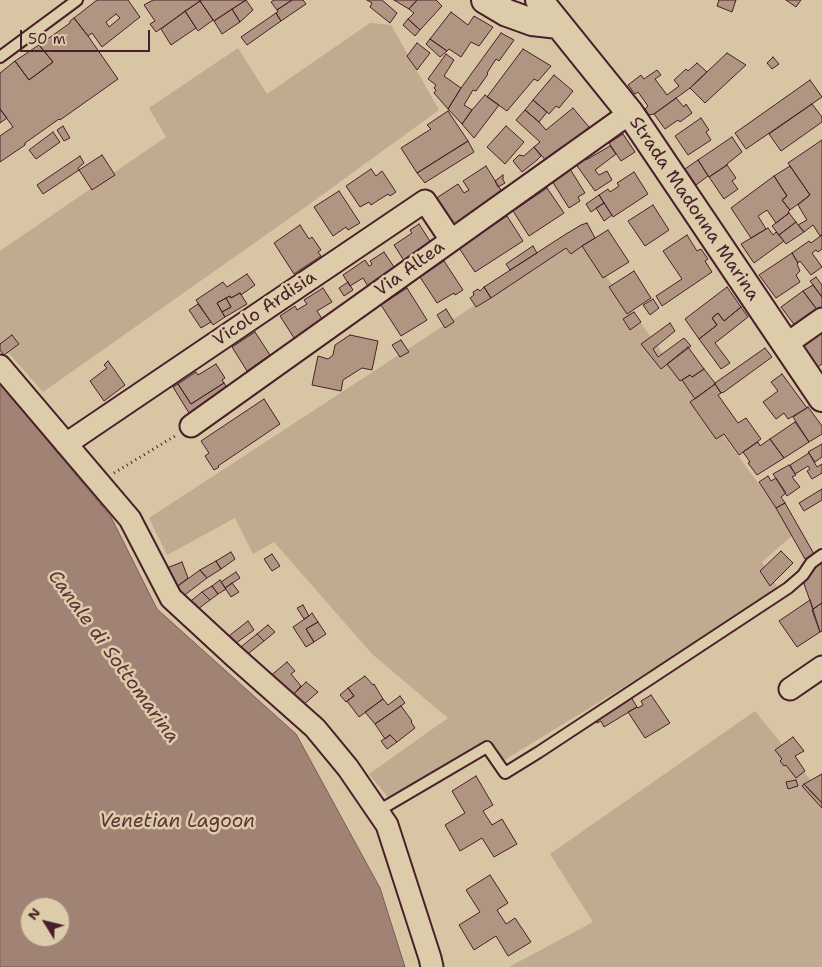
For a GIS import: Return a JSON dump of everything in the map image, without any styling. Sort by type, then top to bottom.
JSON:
[{"type":"street","points":[[484,0],[507,13],[532,22],[559,25]]},
{"type":"street","name":"Strada Madonna Marina","points":[[539,0],[630,113],[822,398]]},
{"type":"street","name":"Via Altea","points":[[191,426],[630,113]]},
{"type":"street","name":"Vicolo Ardisia","points":[[66,444],[425,201],[451,240]]},
{"type":"street","points":[[785,345],[822,319]]},
{"type":"street","points":[[0,366],[130,520],[171,598],[315,728],[348,768],[387,825],[432,967]]},
{"type":"street","points":[[790,689],[822,667]]},
{"type":"lane","points":[[0,57],[77,0]]},
{"type":"lane","points":[[378,811],[487,747],[505,773],[788,588],[803,575],[811,563],[822,555]]},
{"type":"path","points":[[99,482],[191,426]]},
{"type":"shaded area","points":[[370,23],[391,25],[439,110],[304,208],[43,392],[0,343],[0,251],[166,137],[149,108],[238,48],[267,94]]},
{"type":"shaded area","points":[[578,238],[795,533],[762,562],[780,591],[503,761],[489,742],[390,800],[369,774],[448,718],[372,654],[274,542],[253,554],[235,518],[167,555],[149,518]]},
{"type":"shaded area","points":[[755,711],[822,794],[822,967],[509,967],[593,922],[550,854]]},
{"type":"water","name":"Venetian Lagoon","points":[[0,384],[111,517],[157,609],[296,734],[380,888],[405,967],[0,967]]},
{"type":"building","points":[[97,0],[128,0],[140,17],[102,47],[92,33],[88,36],[74,18]],"holes":[[[116,14],[120,18],[109,27],[106,22]]]},
{"type":"building","points":[[153,0],[200,1],[156,32],[150,24],[155,21],[144,5]]},
{"type":"building","points":[[246,0],[214,21],[200,1]]},
{"type":"building","points":[[246,0],[253,10],[240,22],[232,9]]},
{"type":"building","points":[[274,0],[292,0],[277,10],[271,2]]},
{"type":"building","points":[[292,0],[303,0],[306,4],[281,21],[276,13],[278,12],[277,10]]},
{"type":"building","points":[[367,0],[382,0],[397,13],[390,23],[370,7],[372,3]]},
{"type":"building","points":[[394,0],[417,0],[409,9]]},
{"type":"building","points":[[417,0],[436,0],[442,6],[420,30],[408,19],[414,13],[409,9]]},
{"type":"building","points":[[719,0],[736,0],[732,12],[717,6]]},
{"type":"building","points":[[786,0],[801,0],[796,7]]},
{"type":"building","points":[[200,1],[213,20],[198,31],[185,11]]},
{"type":"building","points":[[232,9],[240,22],[222,34],[214,21]]},
{"type":"building","points":[[185,11],[196,28],[171,45],[161,29]]},
{"type":"building","points":[[451,12],[468,25],[474,16],[493,27],[479,46],[471,42],[461,57],[449,49],[447,51],[430,39]]},
{"type":"building","points":[[276,13],[281,21],[247,45],[241,37]]},
{"type":"building","points":[[74,18],[118,79],[0,162],[0,136],[13,127],[0,109],[0,73],[15,61],[29,80],[53,62],[39,45],[70,23]]},
{"type":"building","points":[[408,19],[420,30],[415,36],[403,25]]},
{"type":"building","points":[[501,33],[514,40],[499,61],[496,59],[476,91],[473,90],[464,105],[472,110],[462,124],[448,109]]},
{"type":"building","points":[[430,39],[447,51],[440,57],[426,44]]},
{"type":"building","points":[[417,43],[430,53],[417,70],[407,56]]},
{"type":"building","points":[[39,45],[53,62],[29,80],[15,61]]},
{"type":"building","points":[[523,49],[551,66],[538,81],[534,79],[507,111],[487,97]]},
{"type":"building","points":[[727,53],[746,65],[705,103],[690,88]]},
{"type":"building","points":[[446,54],[454,60],[444,76],[461,88],[448,109],[434,93],[436,85],[428,79]]},
{"type":"building","points":[[773,57],[779,64],[772,69],[767,63]]},
{"type":"building","points":[[697,63],[707,72],[690,88],[654,114],[649,115],[645,109],[648,106],[638,92],[635,94],[628,85],[641,75],[644,79],[657,70],[661,75],[655,79],[667,95],[679,86],[674,80],[686,69],[688,71]]},
{"type":"building","points":[[554,75],[573,91],[559,108],[556,106],[549,114],[533,100]]},
{"type":"building","points":[[810,80],[822,97],[746,149],[735,133]]},
{"type":"building","points":[[485,95],[499,105],[474,138],[462,124]]},
{"type":"building","points":[[676,98],[684,107],[686,104],[692,113],[680,122],[678,120],[665,129],[654,114]]},
{"type":"building","points":[[533,100],[547,112],[539,122],[525,110]]},
{"type":"building","points":[[812,104],[822,117],[822,122],[781,151],[769,134]]},
{"type":"building","points":[[573,108],[589,127],[548,163],[534,147],[540,142],[516,120],[525,110],[546,130]]},
{"type":"building","points":[[0,109],[7,118],[0,123]]},
{"type":"building","points":[[448,111],[468,141],[417,173],[401,148],[431,129],[427,125]]},
{"type":"building","points":[[701,118],[709,130],[706,132],[711,140],[688,155],[675,136]]},
{"type":"building","points":[[63,126],[70,138],[64,141],[57,130]]},
{"type":"building","points":[[506,126],[524,142],[505,164],[487,147]]},
{"type":"building","points":[[53,132],[60,142],[36,159],[29,150]]},
{"type":"building","points":[[623,134],[635,152],[621,161],[609,143]]},
{"type":"building","points":[[732,137],[742,152],[709,177],[698,160]]},
{"type":"building","points":[[822,140],[822,235],[820,236],[813,225],[804,232],[798,225],[807,220],[798,205],[810,195],[788,163]]},
{"type":"building","points":[[468,141],[474,152],[425,183],[417,173]]},
{"type":"building","points":[[610,146],[616,154],[595,170],[599,175],[607,171],[612,180],[595,191],[575,163],[584,158],[586,160]]},
{"type":"building","points":[[534,147],[541,156],[522,172],[513,161],[519,155],[524,156]]},
{"type":"building","points":[[102,155],[115,175],[92,190],[79,170]]},
{"type":"building","points":[[80,156],[84,163],[78,168],[79,170],[43,194],[37,185]]},
{"type":"building","points":[[698,160],[708,176],[696,185],[685,169]]},
{"type":"building","points":[[727,165],[736,178],[732,181],[738,189],[724,199],[709,177]]},
{"type":"building","points":[[486,166],[507,200],[457,235],[435,199],[458,184],[464,193],[469,190],[463,181]]},
{"type":"building","points":[[790,166],[810,195],[790,210],[782,200],[787,196],[774,176]]},
{"type":"building","points":[[371,169],[376,176],[382,171],[396,192],[390,196],[388,194],[371,205],[369,202],[360,207],[346,186]]},
{"type":"building","points":[[570,169],[585,193],[578,197],[580,201],[569,208],[552,181]]},
{"type":"building","points":[[634,172],[648,194],[613,217],[599,195],[608,189],[610,192],[619,186],[617,183]]},
{"type":"building","points":[[503,175],[505,183],[498,187],[495,181]]},
{"type":"building","points":[[774,176],[787,196],[782,200],[790,210],[789,213],[776,223],[767,210],[758,216],[766,229],[751,238],[731,208]]},
{"type":"building","points":[[547,188],[564,213],[529,236],[513,211]]},
{"type":"building","points":[[339,191],[360,223],[348,230],[346,227],[333,236],[314,207]]},
{"type":"building","points":[[599,195],[604,203],[591,212],[586,204]]},
{"type":"building","points":[[604,203],[612,215],[604,221],[596,208]]},
{"type":"building","points":[[653,205],[669,230],[645,246],[628,221]]},
{"type":"building","points":[[789,213],[796,222],[779,235],[772,226]]},
{"type":"building","points":[[507,216],[523,241],[475,272],[459,248]]},
{"type":"building","points":[[796,222],[804,232],[786,244],[779,235]]},
{"type":"building","points":[[587,223],[595,238],[571,254],[566,248],[491,298],[484,287],[566,234]]},
{"type":"building","points":[[419,224],[435,249],[408,267],[394,245],[412,233],[410,230]]},
{"type":"building","points":[[300,225],[309,239],[312,237],[321,250],[318,252],[321,256],[294,274],[274,243]]},
{"type":"building","points":[[768,228],[773,235],[776,232],[784,241],[754,263],[741,244]]},
{"type":"building","points":[[608,230],[629,262],[603,278],[582,246]]},
{"type":"building","points":[[687,235],[697,251],[701,249],[708,259],[705,261],[712,272],[662,306],[656,296],[682,279],[663,251]]},
{"type":"building","points":[[822,235],[822,249],[812,253],[822,267],[811,275],[800,261],[798,263],[792,253],[809,241],[811,243]]},
{"type":"building","points":[[533,246],[537,253],[510,270],[506,264]]},
{"type":"building","points":[[384,252],[396,270],[369,288],[363,278],[350,286],[343,275],[365,260],[370,266],[372,264],[370,261]]},
{"type":"building","points":[[792,253],[798,263],[800,271],[796,275],[800,282],[776,298],[759,275]]},
{"type":"building","points":[[444,261],[463,290],[437,303],[420,277]]},
{"type":"building","points":[[634,271],[651,298],[627,314],[609,287]]},
{"type":"building","points":[[247,274],[255,285],[241,295],[240,293],[231,298],[230,296],[217,303],[225,317],[213,325],[196,300],[223,282],[227,287]]},
{"type":"building","points":[[816,277],[822,285],[822,297],[810,281]]},
{"type":"building","points":[[348,282],[353,290],[344,296],[339,288]]},
{"type":"building","points":[[813,285],[822,297],[822,315],[803,291]]},
{"type":"building","points":[[484,287],[491,298],[476,307],[470,298],[474,295],[473,292],[478,289],[480,291]]},
{"type":"building","points":[[727,287],[741,307],[724,321],[718,313],[712,318],[717,325],[699,339],[685,319]]},
{"type":"building","points":[[323,288],[332,302],[317,311],[325,323],[296,341],[280,316],[295,306],[297,310],[307,304],[304,300]]},
{"type":"building","points":[[407,288],[427,320],[401,336],[381,305]]},
{"type":"building","points":[[803,291],[821,315],[799,331],[781,307]]},
{"type":"building","points":[[240,293],[247,304],[225,317],[222,312],[231,307],[226,298],[230,296],[231,298]]},
{"type":"building","points":[[226,298],[231,307],[222,312],[217,303]]},
{"type":"building","points":[[653,299],[659,308],[650,315],[643,305]]},
{"type":"building","points":[[198,304],[211,322],[201,328],[189,310]]},
{"type":"building","points":[[741,307],[748,317],[715,343],[730,363],[721,369],[699,339],[717,325],[712,318],[718,313],[724,321]]},
{"type":"building","points":[[446,309],[454,322],[445,328],[437,315]]},
{"type":"building","points":[[634,312],[641,322],[630,330],[623,319]]},
{"type":"building","points":[[670,323],[675,331],[653,349],[658,357],[684,338],[691,346],[661,369],[641,344]]},
{"type":"building","points":[[822,329],[822,364],[815,369],[799,346]]},
{"type":"building","points":[[255,332],[270,355],[247,371],[232,347]]},
{"type":"building","points":[[12,335],[19,344],[4,355],[0,350],[0,344]]},
{"type":"building","points":[[350,335],[378,341],[372,370],[362,368],[343,380],[341,391],[312,385],[318,356],[328,359],[333,355],[335,345]]},
{"type":"building","points":[[401,340],[409,352],[400,357],[392,345]]},
{"type":"building","points":[[688,347],[704,369],[692,377],[690,375],[680,381],[667,364]]},
{"type":"building","points":[[765,348],[772,357],[721,393],[715,383]]},
{"type":"building","points":[[108,361],[125,385],[104,401],[90,381],[107,368],[104,365]]},
{"type":"building","points":[[216,364],[225,378],[222,380],[224,383],[191,404],[178,384],[196,372],[198,375]]},
{"type":"building","points":[[704,369],[715,384],[695,399],[682,380],[690,375],[692,377]]},
{"type":"building","points":[[782,374],[807,408],[788,419],[784,413],[776,419],[763,402],[778,391],[771,382]]},
{"type":"building","points":[[224,383],[227,388],[189,413],[173,387],[178,384],[191,404]]},
{"type":"building","points":[[715,384],[721,393],[718,395],[738,423],[746,418],[761,439],[739,455],[724,434],[716,439],[690,402]]},
{"type":"building","points":[[264,399],[280,424],[214,470],[205,456],[209,453],[201,441]]},
{"type":"building","points":[[808,407],[822,426],[822,434],[809,442],[793,417]]},
{"type":"building","points":[[795,422],[809,442],[784,458],[770,439]]},
{"type":"building","points":[[770,439],[784,458],[757,475],[743,452],[758,442],[760,446]]},
{"type":"building","points":[[822,444],[822,457],[815,462],[808,452]]},
{"type":"building","points":[[809,453],[817,467],[822,464],[822,473],[812,479],[807,471],[810,469],[808,466],[795,474],[790,465]]},
{"type":"building","points":[[789,465],[796,475],[792,477],[800,487],[787,496],[773,474]]},
{"type":"building","points":[[768,476],[771,481],[776,478],[786,493],[781,497],[785,503],[776,508],[759,482]]},
{"type":"building","points":[[822,489],[822,500],[804,511],[799,503]]},
{"type":"building","points":[[785,503],[814,554],[805,559],[776,508]]},
{"type":"building","points":[[781,551],[793,563],[770,586],[760,571]]},
{"type":"building","points":[[231,552],[235,559],[221,569],[216,561]]},
{"type":"building","points":[[272,554],[280,566],[272,571],[264,559]]},
{"type":"building","points":[[822,559],[822,603],[813,609],[804,584],[811,568]]},
{"type":"building","points":[[216,561],[221,569],[207,578],[200,570]]},
{"type":"building","points":[[182,562],[188,578],[175,588],[167,568]]},
{"type":"building","points":[[200,570],[207,578],[182,597],[175,588]]},
{"type":"building","points":[[236,572],[240,578],[225,588],[221,582]]},
{"type":"building","points":[[220,580],[226,589],[218,594],[212,586]]},
{"type":"building","points":[[232,583],[239,592],[231,597],[225,588]]},
{"type":"building","points":[[212,586],[218,594],[210,600],[202,592]]},
{"type":"building","points":[[202,592],[210,600],[194,612],[187,604]]},
{"type":"building","points":[[810,600],[820,632],[797,647],[779,621]]},
{"type":"building","points":[[822,603],[822,631],[820,632],[812,610]]},
{"type":"building","points":[[303,605],[309,616],[304,619],[297,608]]},
{"type":"building","points":[[312,613],[318,622],[306,629],[314,642],[306,647],[293,627]]},
{"type":"building","points":[[248,621],[254,630],[232,646],[225,639]]},
{"type":"building","points":[[318,622],[326,634],[314,642],[306,629]]},
{"type":"building","points":[[268,625],[275,632],[264,641],[257,634]]},
{"type":"building","points":[[257,634],[264,641],[244,657],[237,650]]},
{"type":"building","points":[[287,662],[295,671],[291,674],[301,686],[292,696],[268,678]]},
{"type":"building","points":[[365,676],[374,684],[383,699],[359,717],[347,701],[354,696],[348,688]]},
{"type":"building","points":[[306,682],[318,692],[303,705],[292,696]]},
{"type":"building","points":[[348,688],[354,696],[346,702],[340,695]]},
{"type":"building","points":[[651,695],[670,723],[645,738],[628,712],[643,705],[641,701]]},
{"type":"building","points":[[400,696],[405,703],[375,724],[365,712],[383,699],[388,705]]},
{"type":"building","points":[[631,697],[637,707],[604,727],[601,721],[597,723],[594,720]]},
{"type":"building","points":[[401,706],[415,728],[397,742],[390,735],[385,739],[375,724]]},
{"type":"building","points":[[390,735],[397,742],[387,749],[381,741]]},
{"type":"building","points":[[793,737],[804,751],[795,756],[805,771],[796,778],[786,765],[784,766],[780,761],[782,759],[775,750]]},
{"type":"building","points":[[822,774],[822,803],[804,784]]},
{"type":"building","points":[[476,776],[493,805],[483,811],[492,825],[502,819],[517,844],[494,857],[482,838],[460,851],[445,825],[465,813],[452,791]]},
{"type":"building","points":[[796,780],[798,786],[788,789],[786,782]]},
{"type":"building","points":[[804,784],[822,803],[822,808],[802,786]]},
{"type":"building","points":[[490,875],[508,903],[497,910],[506,924],[515,918],[531,942],[508,956],[496,936],[474,950],[459,925],[480,912],[466,890]]},
{"type":"water label","name":"Canale di Sottomarina","points":[[113,657]]}]
